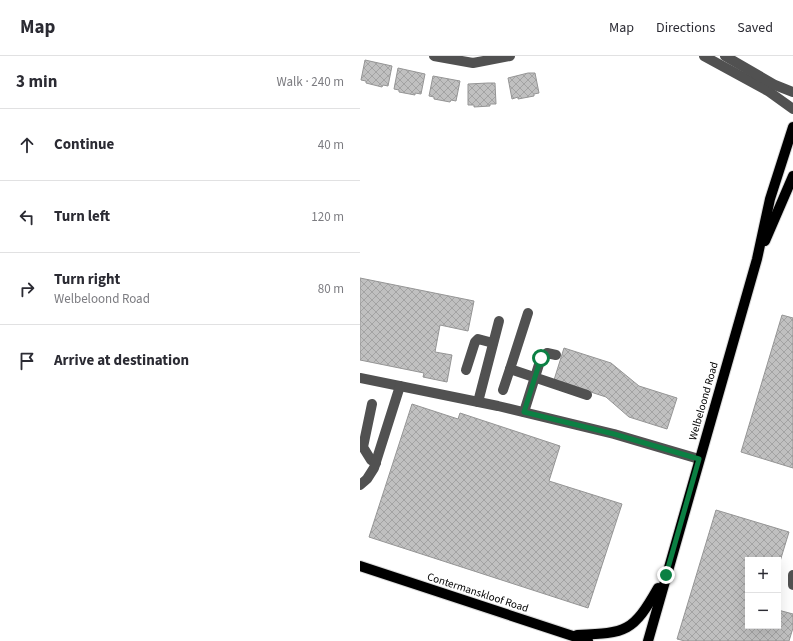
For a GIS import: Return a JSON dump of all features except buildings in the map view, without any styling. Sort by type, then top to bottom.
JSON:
[{"type":"main road","name":"Welbeloond Road","points":[[648,641],[757,259],[770,199],[793,127]]},
{"type":"main road","name":"Welbeloond Road","points":[[757,259],[793,176]]},
{"type":"main road","name":"Contermanskloof Road","points":[[360,566],[588,641]]},
{"type":"main road","points":[[570,635],[608,634],[625,630],[638,619],[666,575]]},
{"type":"street","points":[[434,56],[473,63],[510,56]]},
{"type":"street","points":[[704,56],[768,91],[793,109]]},
{"type":"street","points":[[725,56],[775,85],[793,92]]},
{"type":"street","points":[[503,390],[528,313]]},
{"type":"street","points":[[478,402],[494,343],[498,322]]},
{"type":"street","points":[[466,370],[475,342],[482,340],[494,343]]},
{"type":"street","points":[[524,412],[542,356],[547,353],[556,355]]},
{"type":"street","points":[[510,368],[587,395]]},
{"type":"street","points":[[360,378],[524,412],[614,434],[699,459]]},
{"type":"street","points":[[360,485],[367,479],[376,463],[400,386]]},
{"type":"street","points":[[372,404],[363,447],[371,460],[376,463]]},
{"type":"street","points":[[793,575],[793,585]]},
{"type":"route","points":[[541,358],[524,412],[614,434],[699,459],[666,575]]}]
